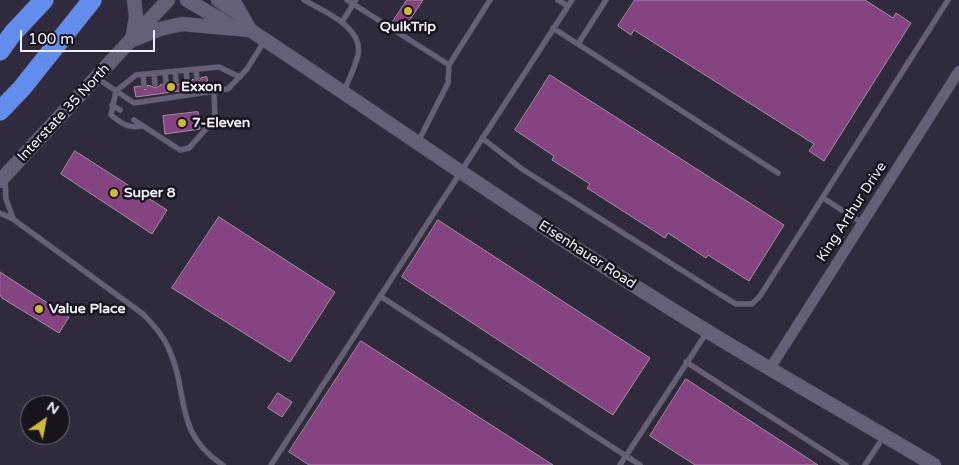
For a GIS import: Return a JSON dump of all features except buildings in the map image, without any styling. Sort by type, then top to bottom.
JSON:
[{"type":"highway","points":[[0,51],[7,38],[44,0]]},
{"type":"highway","points":[[0,96],[92,0]]},
{"type":"highway","points":[[0,111],[22,88],[92,0]]},
{"type":"main road","points":[[132,40],[136,17],[134,0]]},
{"type":"main road","name":"Interstate 35 North","points":[[3,178],[168,0]]},
{"type":"main road","name":"Eisenhauer Road","points":[[187,0],[243,25],[344,94],[707,331],[769,370],[934,465]]},
{"type":"main road","name":"Eisenhauer Road","points":[[218,0],[243,25]]},
{"type":"main road","points":[[132,40],[160,29],[182,24],[243,25],[233,0]]},
{"type":"main road","points":[[907,448],[926,465]]},
{"type":"street","name":"King Arthur Drive","points":[[769,370],[959,71]]},
{"type":"lane","points":[[304,0],[342,22],[357,42],[358,54],[344,94]]},
{"type":"lane","points":[[347,0],[354,2],[449,65]]},
{"type":"lane","points":[[417,142],[448,83],[449,65],[490,0]]},
{"type":"lane","points":[[558,0],[568,6]]},
{"type":"lane","points":[[271,465],[572,0]]},
{"type":"lane","points":[[578,44],[606,0]]},
{"type":"lane","points":[[482,138],[522,169],[736,304],[752,304],[760,296],[948,0]]},
{"type":"lane","points":[[342,22],[354,2]]},
{"type":"lane","points":[[553,28],[778,173]]},
{"type":"lane","points":[[96,78],[134,104],[146,99],[168,95],[228,89],[240,77],[265,40]]},
{"type":"lane","points":[[142,126],[133,128],[123,124],[111,115],[116,92],[136,75],[219,67],[240,77]]},
{"type":"lane","points":[[186,70],[187,80]]},
{"type":"lane","points":[[196,70],[197,79]]},
{"type":"lane","points":[[165,72],[166,83]]},
{"type":"lane","points":[[175,72],[176,82]]},
{"type":"lane","points":[[143,74],[144,86]]},
{"type":"lane","points":[[154,74],[155,84]]},
{"type":"lane","points":[[134,120],[180,150],[189,148],[215,119],[214,91]]},
{"type":"lane","points":[[112,105],[120,110]]},
{"type":"lane","points":[[3,178],[6,199],[13,219]]},
{"type":"lane","points":[[823,198],[862,223]]},
{"type":"lane","points":[[0,213],[13,219],[143,314],[159,330],[169,348],[188,426],[196,442],[222,465]]},
{"type":"lane","points":[[380,296],[640,465]]},
{"type":"lane","points":[[620,465],[707,331]]},
{"type":"lane","points":[[686,362],[846,465]]},
{"type":"lane","points":[[865,465],[884,435]]},
{"type":"place","name":"QuikTrip","points":[[408,11]]},
{"type":"place","name":"Exxon","points":[[171,87]]},
{"type":"place","name":"7-Eleven","points":[[182,123]]},
{"type":"place","name":"Super 8","points":[[114,193]]},
{"type":"place","name":"Value Place","points":[[39,309]]}]
